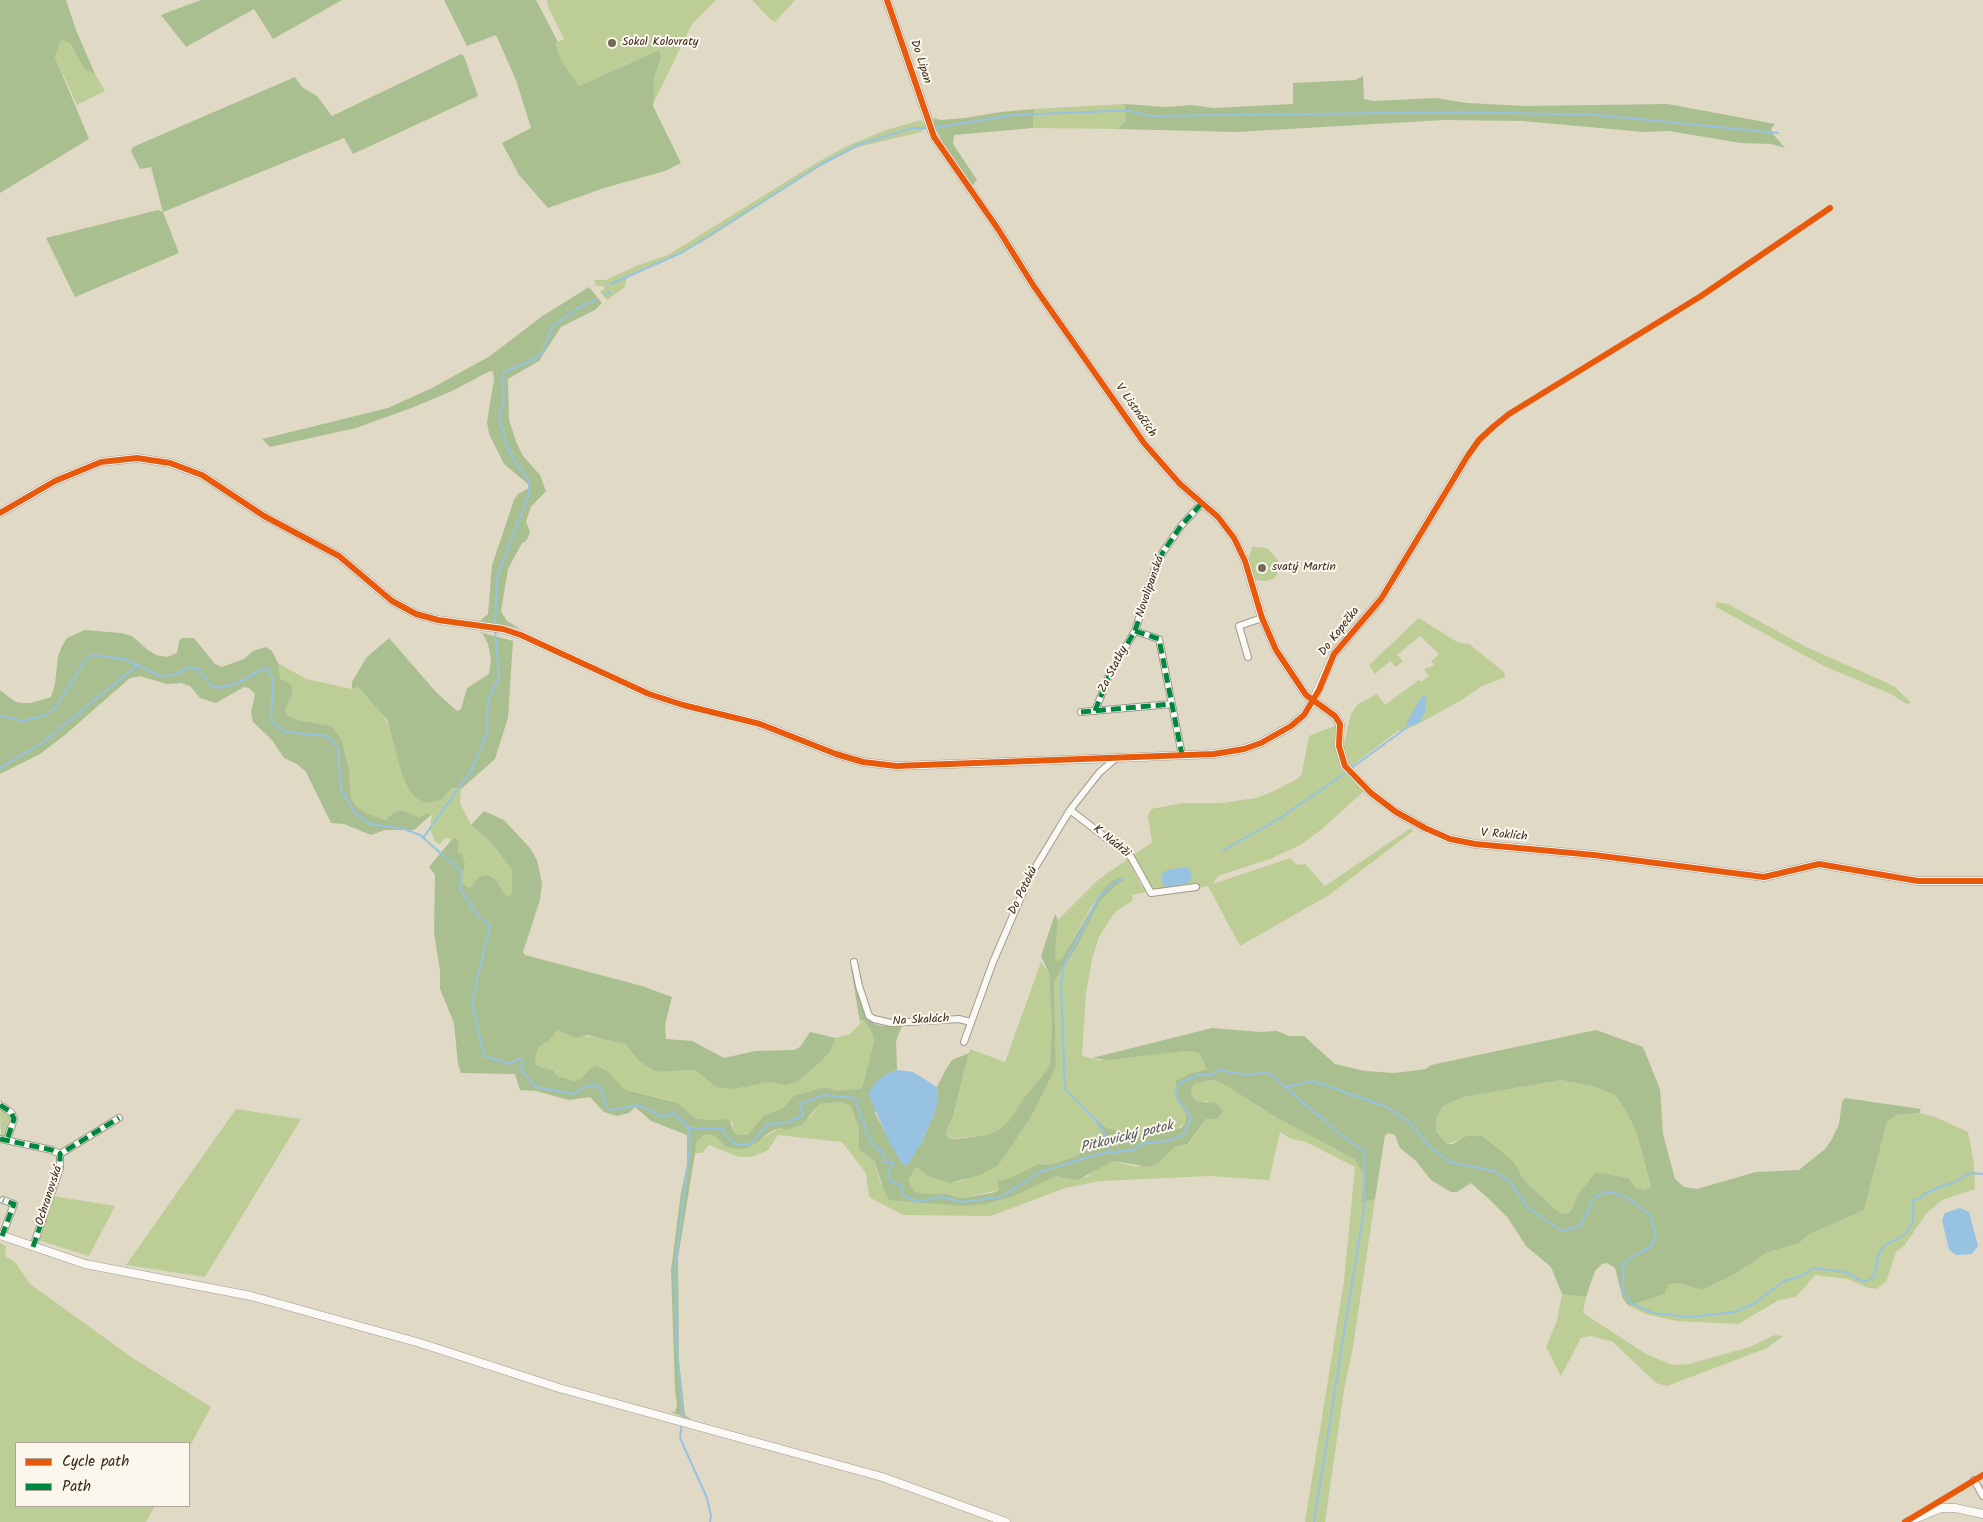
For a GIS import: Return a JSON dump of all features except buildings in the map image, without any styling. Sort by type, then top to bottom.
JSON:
[{"type":"street","name":"Do Lipan","points":[[887,0],[931,132]]},
{"type":"street","name":"V Listnáčích","points":[[931,132],[998,229],[1033,285],[1144,443],[1180,484],[1218,517],[1234,538],[1245,561],[1262,618],[1288,671],[1306,695],[1313,701]]},
{"type":"street","name":"Do Kopečka","points":[[0,512],[55,480],[101,462],[137,458],[170,463],[202,475],[264,516],[339,556],[403,608],[438,620],[502,629],[546,646],[649,694],[683,705],[760,724],[836,754],[863,762],[896,766],[1006,760],[1116,758],[1214,754],[1244,749],[1261,743],[1291,726],[1304,715],[1313,701],[1334,654],[1381,600],[1467,457]]},
{"type":"street","name":"Novolipanská","points":[[1182,755],[1159,639],[1135,631],[1154,572],[1163,552],[1181,526],[1202,503]]},
{"type":"street","points":[[1248,657],[1239,626],[1262,618]]},
{"type":"street","name":"Za Statky","points":[[1095,711],[1110,674],[1135,631]]},
{"type":"street","name":"V Roklích","points":[[1313,701],[1329,711],[1340,724],[1340,755],[1349,771],[1366,789],[1396,812],[1425,828],[1450,838],[1475,844],[1594,855],[1764,877],[1819,864],[1918,881],[1983,881]]},
{"type":"street","name":"Za Statky","points":[[1081,712],[1172,704]]},
{"type":"street","name":"Do Potoků","points":[[964,1042],[993,962],[1022,893],[1046,847],[1070,810],[1099,773],[1116,758]]},
{"type":"street","name":"K Nádrži","points":[[1070,810],[1131,857],[1152,893],[1196,887]]},
{"type":"street","name":"Na Skalách","points":[[854,962],[859,986],[869,1016],[874,1019],[891,1024],[959,1019],[971,1022]]},
{"type":"street","points":[[0,1105],[11,1112],[14,1119],[4,1140],[52,1150],[60,1154]]},
{"type":"street","name":"Ochranovská","points":[[33,1247],[60,1168],[60,1154],[119,1118]]},
{"type":"street","points":[[3,1200],[14,1204],[1,1235],[85,1264],[251,1296],[410,1340],[559,1388],[882,1477],[1006,1522]]},
{"type":"street","points":[[1974,1480],[1983,1496]]},
{"type":"street","points":[[1907,1522],[1941,1508],[1955,1508],[1983,1514]]},
{"type":"green space","points":[[0,0],[66,0],[76,30],[95,74],[85,70],[70,43],[61,40],[55,57],[89,139],[0,193]]},
{"type":"green space","points":[[201,0],[342,0],[273,39],[254,9],[186,47],[161,15]]},
{"type":"green space","points":[[444,0],[536,0],[558,42],[555,44],[562,62],[579,86],[659,50],[661,58],[654,78],[653,106],[681,163],[665,171],[604,188],[548,208],[519,175],[502,143],[531,128],[516,80],[496,35],[467,46]]},
{"type":"green space","name":"Sokol Kolovraty","points":[[547,0],[716,0],[692,24],[652,106],[654,78],[661,58],[659,50],[579,86],[562,62],[554,44],[564,39],[548,7]]},
{"type":"green space","points":[[752,0],[795,0],[775,22]]},
{"type":"green space","points":[[61,39],[70,43],[85,70],[95,74],[105,91],[77,105],[55,57]]},
{"type":"green space","points":[[461,54],[464,56],[478,96],[353,154],[344,138],[163,212],[151,167],[140,169],[131,151],[133,147],[295,77],[302,87],[317,96],[332,116]]},
{"type":"green space","points":[[1363,76],[1364,99],[1374,101],[1436,98],[1467,103],[1525,106],[1668,104],[1775,124],[1771,129],[1773,134],[1785,148],[1771,144],[1741,143],[1669,131],[1644,132],[1522,121],[1444,120],[1237,132],[1117,129],[1126,120],[1124,104],[1166,107],[1192,105],[1213,108],[1293,104],[1293,83],[1355,80]]},
{"type":"green space","points":[[1124,104],[1126,120],[1117,129],[1033,128],[1034,109]]},
{"type":"green space","points":[[1034,109],[1033,128],[954,135],[953,144],[977,180],[972,186],[945,148],[933,122],[934,118],[941,120],[965,118]]},
{"type":"green space","points":[[921,120],[925,124],[925,129],[921,132],[858,147],[818,167],[701,243],[627,276],[625,287],[607,300],[600,292],[605,286],[597,286],[594,280],[606,280],[636,266],[668,255],[845,147],[886,130]]},
{"type":"green space","points":[[158,210],[163,212],[179,253],[75,297],[46,238]]},
{"type":"green space","points":[[589,287],[602,303],[595,310],[561,327],[539,361],[508,379],[509,420],[517,444],[523,456],[540,475],[546,491],[531,507],[526,522],[530,531],[528,538],[522,543],[508,569],[501,611],[507,621],[519,628],[480,621],[488,614],[492,565],[514,500],[518,494],[529,488],[528,484],[504,464],[489,434],[487,422],[494,379],[493,372],[490,371],[452,391],[414,407],[356,428],[270,447],[262,439],[388,408],[432,388],[490,356],[541,317]]},
{"type":"green space","points":[[1252,547],[1267,548],[1278,560],[1278,571],[1275,578],[1266,581],[1254,580],[1249,558]]},
{"type":"green space","points":[[1716,602],[1728,604],[1806,647],[1895,687],[1911,703],[1907,704],[1891,694],[1824,666],[1716,607]]},
{"type":"green space","points":[[1419,618],[1457,642],[1469,644],[1504,672],[1505,677],[1482,686],[1460,701],[1414,726],[1398,731],[1350,767],[1343,747],[1351,714],[1358,704],[1377,694],[1385,705],[1419,680],[1421,682],[1429,676],[1424,669],[1435,665],[1431,662],[1439,654],[1420,636],[1397,655],[1403,661],[1396,667],[1390,661],[1375,674],[1369,665]]},
{"type":"green space","points":[[85,630],[121,633],[132,636],[156,655],[167,657],[177,653],[179,641],[182,638],[194,638],[215,664],[222,667],[244,659],[253,651],[266,647],[272,651],[278,663],[280,679],[288,682],[292,687],[293,693],[285,710],[287,715],[298,720],[331,726],[342,740],[349,770],[351,798],[357,807],[368,814],[386,820],[394,812],[401,810],[419,817],[426,813],[432,814],[414,830],[385,830],[371,835],[344,824],[331,823],[306,772],[297,764],[284,758],[272,740],[253,722],[251,712],[255,694],[249,688],[244,687],[216,703],[200,698],[190,686],[181,683],[166,684],[140,676],[130,678],[40,754],[0,774],[0,690],[14,701],[21,703],[31,703],[51,697],[55,684],[58,656],[62,646],[67,638]]},
{"type":"green space","points":[[479,632],[513,641],[508,718],[495,759],[461,789],[452,788],[441,800],[426,803],[416,798],[408,788],[402,775],[388,721],[358,687],[352,689],[352,682],[366,658],[389,638],[436,692],[457,711],[461,709],[467,688],[489,674],[491,660],[488,644],[483,634]]},
{"type":"green space","points":[[278,663],[306,679],[352,689],[358,687],[374,703],[392,729],[402,775],[408,788],[441,800],[452,788],[461,789],[460,803],[471,825],[490,841],[512,870],[512,894],[509,896],[505,895],[496,880],[478,877],[470,888],[460,884],[465,862],[464,857],[458,853],[459,840],[445,838],[440,844],[435,842],[430,829],[432,814],[426,813],[419,817],[401,810],[394,812],[386,820],[368,814],[357,807],[351,798],[349,770],[344,747],[331,726],[298,720],[287,715],[285,710],[293,693],[292,687],[279,677]]},
{"type":"green space","points":[[1340,724],[1340,755],[1366,789],[1322,829],[1300,845],[1270,859],[1218,876],[1213,884],[1290,858],[1297,865],[1305,864],[1325,886],[1411,828],[1413,831],[1329,895],[1240,946],[1208,886],[1162,895],[1153,889],[1134,855],[1152,842],[1148,816],[1151,809],[1183,803],[1223,803],[1256,798],[1272,792],[1299,778],[1302,773],[1309,736]]},
{"type":"green space","points":[[484,811],[504,820],[530,848],[537,860],[542,883],[540,900],[523,952],[525,955],[642,986],[672,997],[665,1025],[666,1039],[692,1041],[724,1058],[755,1051],[794,1050],[800,1047],[810,1032],[836,1038],[830,1052],[820,1062],[797,1082],[785,1085],[770,1082],[735,1089],[714,1086],[698,1072],[691,1070],[657,1072],[640,1062],[625,1044],[587,1035],[576,1038],[558,1030],[549,1041],[538,1047],[535,1060],[537,1066],[553,1070],[557,1076],[575,1081],[597,1066],[608,1072],[624,1089],[678,1103],[695,1118],[708,1120],[729,1119],[734,1132],[739,1135],[748,1135],[763,1116],[782,1108],[795,1095],[826,1087],[837,1091],[862,1088],[874,1042],[872,1033],[864,1020],[860,1022],[851,968],[874,1024],[902,1026],[896,1041],[897,1070],[888,1073],[875,1113],[902,1163],[921,1143],[933,1117],[938,1100],[937,1087],[945,1071],[952,1060],[969,1053],[953,1116],[946,1133],[947,1136],[949,1139],[957,1139],[986,1135],[997,1131],[1009,1121],[1023,1099],[1047,1070],[1050,1062],[1052,1026],[1049,973],[1041,956],[1055,914],[1058,920],[1055,953],[1056,960],[1058,961],[1062,958],[1102,891],[1112,881],[1120,878],[1124,880],[1115,886],[1099,903],[1075,950],[1054,982],[1056,1067],[1031,1117],[998,1166],[980,1175],[950,1183],[928,1176],[916,1167],[908,1180],[914,1191],[924,1194],[946,1194],[961,1198],[992,1193],[999,1190],[997,1181],[1010,1178],[1038,1164],[1050,1165],[1071,1158],[1095,1146],[1101,1140],[1102,1132],[1092,1116],[1107,1128],[1138,1137],[1181,1128],[1185,1123],[1186,1114],[1177,1101],[1176,1081],[1192,1073],[1207,1069],[1199,1053],[1185,1051],[1108,1060],[1092,1058],[1212,1028],[1260,1032],[1277,1031],[1289,1036],[1304,1036],[1335,1064],[1365,1071],[1395,1073],[1426,1069],[1431,1065],[1596,1030],[1643,1047],[1660,1089],[1663,1134],[1675,1179],[1684,1187],[1697,1189],[1756,1172],[1799,1170],[1825,1149],[1832,1139],[1839,1124],[1842,1102],[1845,1098],[1921,1109],[1919,1113],[1897,1115],[1887,1122],[1864,1210],[1810,1234],[1799,1243],[1766,1253],[1737,1273],[1702,1290],[1678,1283],[1668,1285],[1665,1294],[1629,1306],[1623,1299],[1615,1268],[1607,1263],[1602,1264],[1595,1271],[1586,1297],[1562,1294],[1551,1267],[1526,1246],[1508,1218],[1489,1199],[1471,1183],[1457,1192],[1451,1192],[1431,1180],[1416,1161],[1400,1148],[1395,1135],[1389,1133],[1385,1135],[1375,1199],[1361,1203],[1364,1175],[1354,1159],[1279,1119],[1220,1082],[1211,1080],[1195,1084],[1191,1089],[1192,1096],[1197,1101],[1217,1103],[1223,1112],[1216,1119],[1206,1119],[1188,1144],[1175,1147],[1157,1164],[1149,1167],[1113,1161],[1078,1180],[1056,1176],[1014,1196],[985,1204],[963,1206],[890,1200],[886,1196],[874,1160],[859,1150],[859,1129],[851,1106],[841,1102],[819,1104],[803,1124],[787,1130],[779,1128],[770,1132],[753,1145],[743,1149],[726,1147],[715,1136],[705,1134],[697,1141],[678,1258],[679,1361],[685,1415],[692,1420],[668,1411],[675,1412],[677,1406],[671,1270],[681,1192],[687,1166],[687,1135],[651,1121],[635,1107],[629,1113],[617,1116],[604,1112],[590,1097],[569,1100],[536,1091],[520,1090],[515,1074],[461,1073],[458,1064],[454,1023],[440,989],[440,971],[434,933],[435,875],[429,867],[453,838],[459,840],[458,853],[462,853],[465,862],[461,884],[470,888],[478,877],[487,875],[496,880],[505,895],[509,896],[512,894],[512,870],[490,841],[471,825]],"holes":[[[1561,1080],[1592,1086],[1615,1095],[1626,1111],[1637,1134],[1651,1187],[1643,1190],[1635,1187],[1628,1178],[1596,1172],[1579,1193],[1572,1209],[1567,1214],[1564,1214],[1556,1210],[1524,1180],[1514,1162],[1482,1136],[1467,1136],[1453,1144],[1447,1144],[1436,1131],[1437,1116],[1443,1106],[1464,1097]]]},
{"type":"green space","points":[[1128,859],[1146,892],[1132,895],[1133,900],[1115,912],[1099,937],[1092,959],[1086,993],[1082,1056],[1098,1060],[1185,1051],[1199,1053],[1208,1069],[1192,1073],[1177,1101],[1186,1114],[1185,1123],[1174,1131],[1138,1137],[1107,1128],[1092,1116],[1102,1132],[1098,1144],[1071,1158],[1050,1165],[1038,1164],[1010,1178],[998,1181],[999,1190],[961,1198],[946,1194],[925,1194],[914,1191],[907,1180],[916,1167],[928,1176],[958,1182],[998,1166],[1031,1117],[1056,1067],[1054,982],[1075,950],[1099,903],[1115,886],[1124,880],[1120,878],[1091,907],[1062,958],[1058,961],[1056,960],[1055,953],[1058,920],[1098,880]]},
{"type":"green space","points":[[1041,962],[1049,973],[1050,988],[1052,1026],[1050,1062],[1047,1070],[1023,1099],[1009,1121],[997,1131],[986,1135],[949,1139],[946,1133],[953,1116],[970,1049],[1005,1062]]},
{"type":"green space","points":[[864,1020],[872,1033],[874,1043],[862,1088],[837,1091],[826,1087],[795,1095],[782,1108],[763,1116],[748,1135],[742,1136],[734,1132],[732,1122],[721,1119],[695,1118],[678,1103],[661,1098],[582,1078],[575,1081],[568,1080],[557,1076],[553,1070],[537,1066],[535,1060],[538,1047],[549,1041],[558,1030],[581,1036],[606,1038],[625,1044],[640,1062],[657,1072],[690,1070],[698,1072],[714,1086],[735,1089],[770,1082],[785,1085],[830,1052],[836,1038],[850,1034]]},
{"type":"green space","points":[[1211,1080],[1220,1082],[1279,1119],[1354,1159],[1364,1175],[1361,1203],[1375,1199],[1325,1522],[1305,1522],[1344,1281],[1355,1167],[1306,1142],[1291,1139],[1280,1132],[1269,1180],[1210,1176],[1100,1181],[1065,1188],[991,1216],[903,1215],[869,1197],[866,1173],[842,1142],[778,1135],[768,1150],[752,1157],[739,1157],[709,1145],[702,1153],[694,1153],[698,1138],[705,1134],[715,1136],[726,1147],[765,1137],[779,1128],[787,1130],[810,1117],[819,1104],[841,1102],[851,1106],[859,1129],[859,1150],[874,1160],[881,1184],[947,1205],[985,1204],[1056,1176],[1069,1178],[1087,1177],[1097,1168],[1113,1161],[1137,1167],[1166,1155],[1175,1147],[1189,1144],[1206,1119],[1216,1119],[1208,1101],[1197,1101],[1192,1096],[1191,1089],[1195,1084]]},
{"type":"green space","points":[[1561,1080],[1592,1086],[1615,1095],[1626,1111],[1637,1134],[1651,1187],[1643,1190],[1635,1187],[1627,1178],[1596,1172],[1585,1186],[1572,1209],[1567,1214],[1564,1214],[1556,1210],[1524,1180],[1514,1162],[1457,1141],[1447,1144],[1436,1131],[1437,1116],[1443,1106],[1464,1097]]},
{"type":"green space","points":[[0,1109],[9,1118],[6,1136],[1,1137]]},
{"type":"green space","points":[[236,1109],[301,1119],[205,1277],[126,1265]]},
{"type":"green space","points":[[1919,1113],[1935,1117],[1968,1132],[1974,1164],[1975,1189],[1942,1200],[1926,1214],[1904,1246],[1896,1252],[1886,1282],[1876,1289],[1848,1279],[1815,1275],[1796,1297],[1779,1300],[1738,1324],[1676,1321],[1646,1314],[1629,1306],[1665,1294],[1668,1285],[1678,1283],[1702,1290],[1737,1273],[1766,1253],[1799,1243],[1810,1234],[1864,1210],[1887,1122],[1897,1115]]},
{"type":"green space","points":[[53,1196],[115,1206],[89,1256],[38,1240]]},
{"type":"green space","points":[[0,1243],[6,1246],[5,1256],[16,1263],[29,1283],[131,1357],[211,1407],[190,1446],[190,1442],[15,1442],[15,1507],[154,1507],[146,1522],[0,1522]]},
{"type":"green space","points":[[1562,1294],[1586,1297],[1583,1313],[1646,1354],[1672,1365],[1689,1364],[1750,1347],[1775,1335],[1783,1336],[1767,1348],[1667,1386],[1656,1383],[1613,1342],[1591,1336],[1581,1338],[1561,1376],[1546,1347],[1557,1321]]},
{"type":"water","points":[[1422,696],[1425,696],[1426,701],[1425,712],[1419,723],[1409,726],[1407,722]]},
{"type":"water","points":[[1187,867],[1192,874],[1190,882],[1168,888],[1163,884],[1161,875],[1167,870]]},
{"type":"water","points":[[897,1070],[913,1072],[937,1087],[938,1100],[933,1117],[921,1143],[907,1166],[902,1163],[891,1145],[868,1094],[877,1081],[888,1073]]},
{"type":"water","points":[[1960,1208],[1969,1212],[1978,1246],[1972,1254],[1956,1255],[1949,1250],[1942,1220],[1945,1213]]},
{"type":"waterway","points":[[935,128],[1013,115],[1112,111],[1130,111],[1151,116],[1463,112],[1598,115],[1778,133]]},
{"type":"waterway","points":[[611,284],[683,252],[822,164],[858,145],[912,128],[926,128]]},
{"type":"waterway","points":[[605,295],[610,292]]},
{"type":"waterway","points":[[495,625],[497,577],[529,493],[529,481],[509,452],[499,419],[504,401],[502,380],[504,372],[535,359],[543,352],[552,327],[578,308],[595,300]]},
{"type":"waterway","points":[[423,838],[471,771],[487,733],[488,701],[499,677],[495,630]]},
{"type":"waterway","name":"Pitkovický potok","points":[[0,716],[23,721],[45,715],[55,709],[86,659],[93,655],[124,659],[160,676],[174,675],[188,668],[198,668],[210,685],[218,688],[235,684],[263,669],[268,669],[273,680],[271,721],[285,732],[327,736],[338,748],[341,789],[354,812],[370,824],[404,829],[420,835],[462,872],[460,888],[479,917],[490,925],[472,1002],[484,1056],[509,1064],[520,1058],[522,1060],[521,1070],[536,1087],[574,1094],[586,1086],[596,1085],[602,1091],[606,1107],[611,1110],[639,1105],[663,1117],[674,1113],[689,1128],[722,1128],[725,1135],[736,1145],[752,1143],[768,1124],[788,1123],[803,1115],[800,1104],[824,1095],[855,1098],[869,1139],[883,1154],[885,1163],[893,1162],[888,1173],[890,1181],[902,1186],[903,1195],[917,1202],[942,1197],[962,1202],[1001,1197],[1040,1172],[1098,1154],[1132,1150],[1137,1148],[1139,1144],[1167,1141],[1183,1135],[1191,1118],[1175,1094],[1179,1083],[1198,1075],[1211,1075],[1218,1070],[1248,1075],[1268,1072],[1285,1087],[1313,1081],[1387,1107],[1409,1122],[1428,1145],[1449,1162],[1494,1171],[1510,1182],[1528,1208],[1562,1231],[1580,1226],[1594,1198],[1607,1192],[1628,1198],[1650,1215],[1656,1235],[1651,1247],[1632,1257],[1623,1265],[1623,1291],[1631,1303],[1653,1313],[1688,1317],[1735,1312],[1755,1303],[1784,1281],[1801,1276],[1814,1268],[1845,1272],[1862,1281],[1869,1280],[1874,1276],[1878,1256],[1884,1246],[1905,1234],[1913,1222],[1913,1200],[1920,1199],[1923,1195],[1955,1182],[1970,1173],[1983,1174]]},
{"type":"waterway","points":[[0,768],[42,743],[138,665]]},
{"type":"waterway","points":[[1350,769],[1409,726]]},
{"type":"waterway","points":[[1222,851],[1277,820],[1347,772]]},
{"type":"waterway","points":[[1109,1152],[1102,1127],[1065,1089],[1061,984],[1064,965],[1099,897],[1114,883],[1122,879]]},
{"type":"waterway","points":[[1285,1087],[1340,1134],[1364,1151],[1364,1208],[1314,1522]]},
{"type":"waterway","points":[[683,1419],[676,1336],[675,1267],[690,1147],[689,1128]]},
{"type":"waterway","points":[[682,1423],[680,1438],[707,1498],[711,1516],[710,1522]]},
{"type":"marked path","points":[[1095,711],[1110,673],[1135,631],[1154,571],[1163,552],[1181,526],[1202,503]]},
{"type":"marked path","points":[[1135,631],[1159,639],[1182,755]]},
{"type":"marked path","points":[[1081,712],[1172,704]]},
{"type":"marked path","points":[[0,1105],[11,1112],[14,1119],[7,1140]]},
{"type":"marked path","points":[[33,1247],[60,1168],[60,1154],[119,1118]]},
{"type":"marked path","points":[[0,1139],[52,1150],[60,1154]]},
{"type":"marked path","points":[[2,1236],[14,1204],[3,1200]]},
{"type":"cycle path","points":[[887,0],[934,137],[998,229],[1033,285],[1144,443],[1180,484],[1218,517],[1234,538],[1245,561],[1262,618],[1276,650],[1306,695],[1335,716],[1340,724],[1339,746],[1345,766],[1371,793],[1396,812],[1425,828],[1450,839],[1475,844],[1594,855],[1764,877],[1819,864],[1918,881],[1983,881]]},
{"type":"cycle path","points":[[0,513],[55,481],[101,462],[137,458],[170,463],[202,475],[264,516],[339,556],[392,601],[416,614],[438,620],[503,629],[521,635],[649,694],[683,705],[760,724],[836,754],[863,762],[896,766],[1214,754],[1244,749],[1261,743],[1291,726],[1304,715],[1319,690],[1334,654],[1381,599],[1467,457],[1479,440],[1493,427],[1509,414],[1701,296],[1830,208]]},
{"type":"cycle path","points":[[1905,1522],[1983,1475]]},
{"type":"place","name":"Sokol Kolovraty","points":[[612,43]]},
{"type":"place","name":"svatý Martin","points":[[1262,568]]}]
